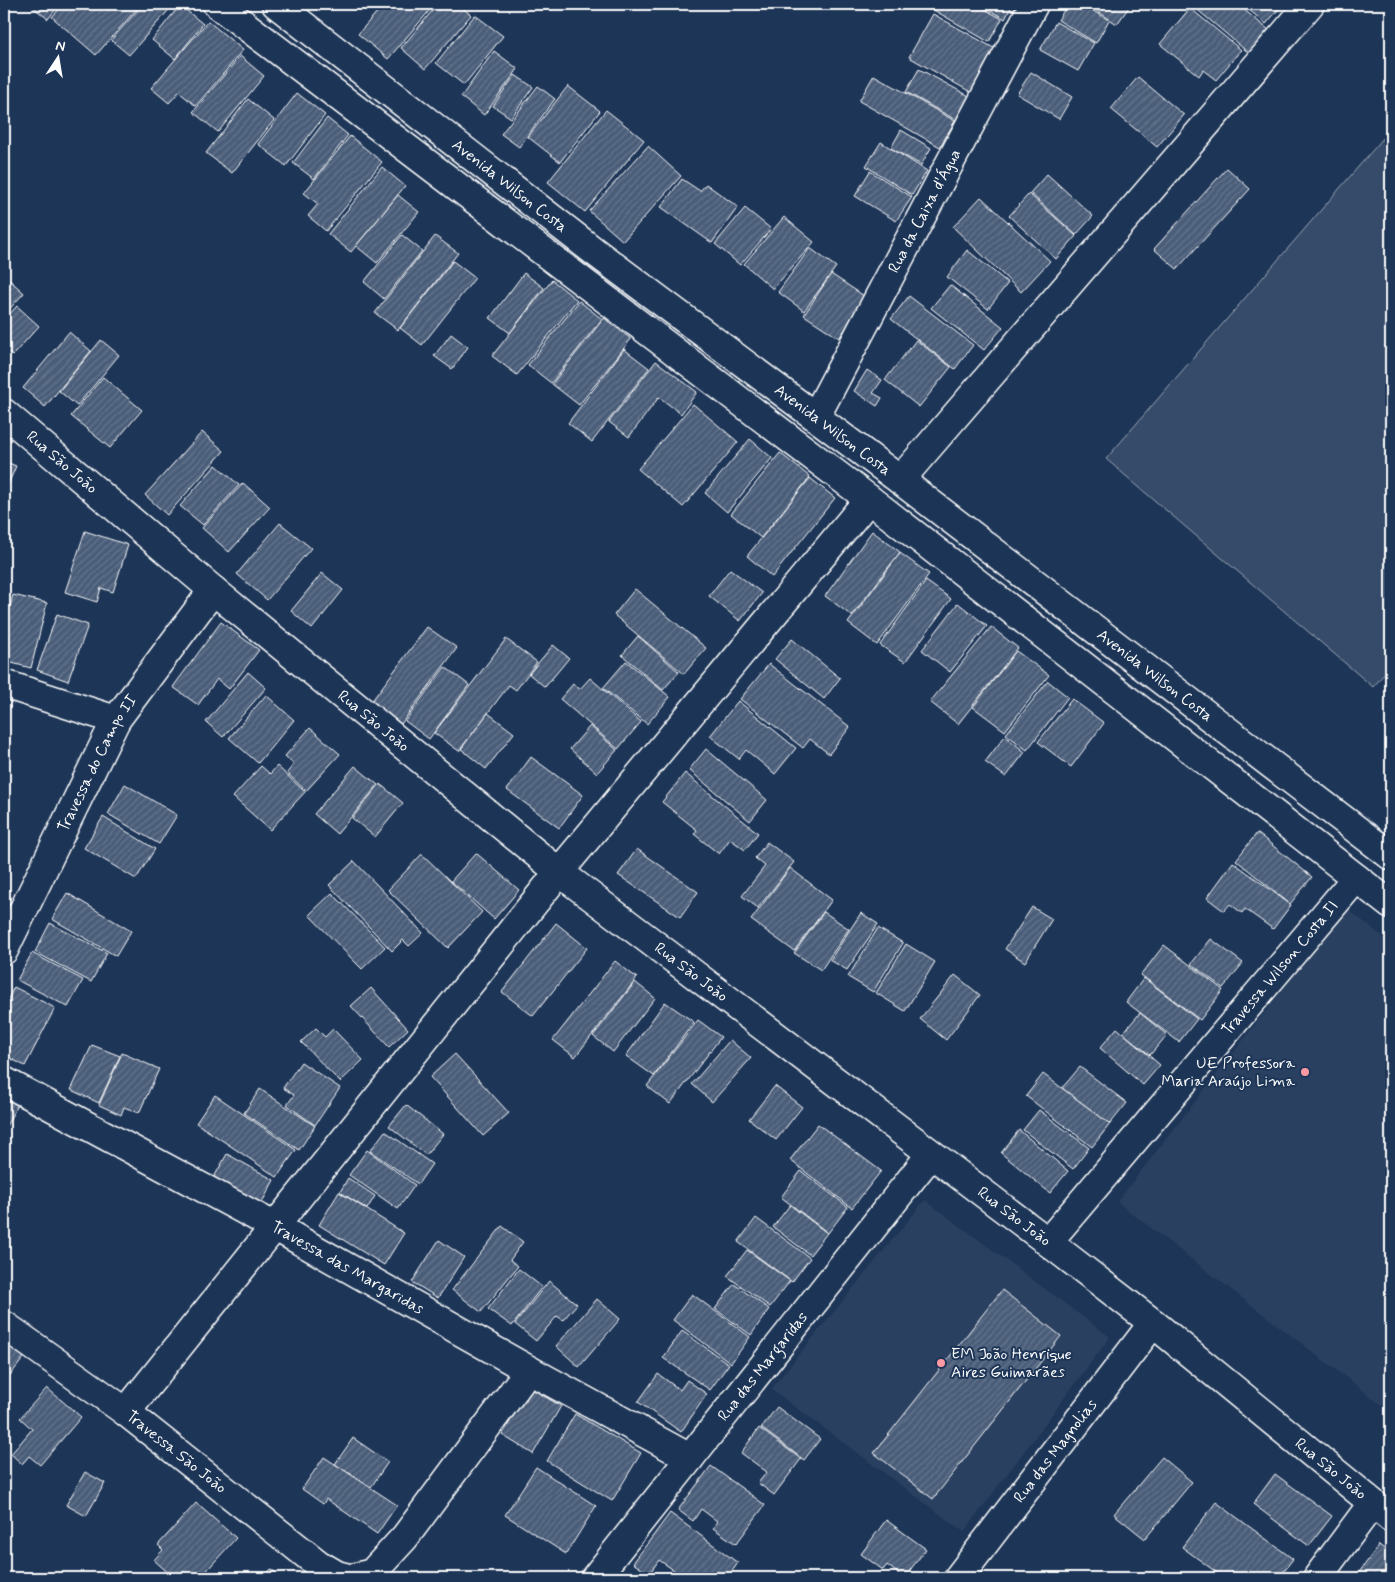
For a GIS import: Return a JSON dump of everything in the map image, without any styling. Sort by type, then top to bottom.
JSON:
[{"type":"street","points":[[217,4],[869,499],[1391,905]]},
{"type":"street","name":"Avenida Wilson Costa","points":[[276,4],[587,246],[816,416],[1391,856]]},
{"type":"street","name":"Rua da Caixa d'Água","points":[[816,416],[1034,4]]},
{"type":"street","points":[[900,480],[1310,4]]},
{"type":"street","name":"Rua São João","points":[[4,413],[213,590],[559,872],[1153,1323],[1382,1511]]},
{"type":"street","points":[[126,1412],[559,872],[869,499]]},
{"type":"street","name":"Travessa do Campo II","points":[[4,950],[116,720],[213,590]]},
{"type":"street","points":[[4,684],[116,720]]},
{"type":"street","points":[[1280,818],[1302,788]]},
{"type":"street","name":"Travessa Wilson Costa II","points":[[1048,1242],[1356,878]]},
{"type":"street","name":"Travessa das Margaridas","points":[[4,1081],[274,1226],[529,1370],[690,1458]]},
{"type":"street","name":"Rua das Margaridas","points":[[595,1578],[931,1154]]},
{"type":"street","name":"Rua das Magnolias","points":[[958,1578],[1153,1323]]},
{"type":"street","name":"Travessa São João","points":[[4,1325],[126,1412],[318,1564],[337,1575],[350,1578],[372,1573],[405,1537],[529,1370]]},
{"type":"street","points":[[1317,1578],[1382,1511]]},
{"type":"shaded area","points":[[1391,129],[1391,666],[1373,687],[1106,459]]},
{"type":"shaded area","name":"UE Professora Maria Araújo Lima","points":[[1346,908],[1391,943],[1391,1412],[1117,1202]]},
{"type":"shaded area","name":"EM João Henrique Aires Guimarães","points":[[925,1200],[1110,1337],[964,1532],[771,1389]]},
{"type":"building","points":[[29,4],[60,4],[48,19]]},
{"type":"building","points":[[64,4],[141,4],[96,55],[52,17]]},
{"type":"building","points":[[143,4],[174,4],[129,55],[111,40]]},
{"type":"building","points":[[384,4],[435,4],[388,59],[358,34]]},
{"type":"building","points":[[438,4],[458,4],[471,15],[425,69],[401,48]]},
{"type":"building","points":[[935,4],[976,4],[1002,19],[989,42],[932,9]]},
{"type":"building","points":[[979,4],[1013,4],[1005,19]]},
{"type":"building","points":[[1068,4],[1081,4],[1109,20],[1096,43],[1058,20]]},
{"type":"building","points":[[1086,4],[1131,4],[1117,24]]},
{"type":"building","points":[[1195,4],[1237,4],[1270,31],[1250,54],[1193,6]]},
{"type":"building","points":[[1242,4],[1283,4],[1266,24]]},
{"type":"building","points":[[180,5],[203,24],[175,59],[152,40]]},
{"type":"building","points":[[1190,8],[1241,50],[1216,80],[1203,70],[1199,76],[1160,44]]},
{"type":"building","points":[[933,14],[999,51],[974,94],[909,57]]},
{"type":"building","points":[[475,15],[503,36],[464,85],[436,63]]},
{"type":"building","points":[[208,21],[243,50],[196,106],[179,92],[169,103],[151,88]]},
{"type":"building","points":[[1056,22],[1094,43],[1078,71],[1040,50]]},
{"type":"building","points":[[494,51],[518,69],[484,115],[461,97]]},
{"type":"building","points":[[240,56],[264,76],[218,132],[193,112]]},
{"type":"building","points":[[919,69],[969,96],[956,120],[906,92]]},
{"type":"building","points":[[1031,72],[1072,97],[1059,119],[1017,94]]},
{"type":"building","points":[[515,75],[533,87],[511,118],[493,106]]},
{"type":"building","points":[[874,75],[955,121],[940,147],[859,101]]},
{"type":"building","points":[[1138,77],[1184,115],[1157,147],[1111,109]]},
{"type":"building","points":[[538,86],[555,99],[519,147],[501,134]]},
{"type":"building","points":[[568,86],[600,111],[560,162],[528,137]]},
{"type":"building","points":[[297,93],[325,115],[286,166],[258,144]]},
{"type":"building","points":[[248,99],[274,120],[232,173],[206,153]]},
{"type":"building","points":[[606,110],[644,140],[585,212],[548,182]]},
{"type":"building","points":[[327,118],[348,135],[314,179],[293,163]]},
{"type":"building","points":[[901,130],[931,148],[921,165],[891,148]]},
{"type":"building","points":[[350,136],[382,162],[326,231],[308,216],[318,204],[304,193]]},
{"type":"building","points":[[881,142],[927,171],[912,195],[866,166]]},
{"type":"building","points":[[648,146],[681,176],[623,241],[589,211]]},
{"type":"building","points":[[382,167],[405,186],[351,252],[328,234]]},
{"type":"building","points":[[1227,168],[1250,189],[1177,269],[1154,249]]},
{"type":"building","points":[[870,171],[912,197],[896,221],[855,196]]},
{"type":"building","points":[[1047,174],[1093,216],[1076,235],[1030,193]]},
{"type":"building","points":[[682,179],[700,191],[706,184],[738,207],[712,243],[661,207]]},
{"type":"building","points":[[1029,194],[1076,236],[1056,259],[1009,216]]},
{"type":"building","points":[[398,195],[419,212],[377,263],[356,246]]},
{"type":"building","points":[[981,197],[1050,261],[1021,292],[953,227]]},
{"type":"building","points":[[745,208],[771,229],[740,265],[715,244]]},
{"type":"building","points":[[784,217],[814,242],[773,289],[744,264]]},
{"type":"building","points":[[402,235],[422,251],[384,299],[364,282]]},
{"type":"building","points":[[435,236],[458,253],[398,330],[375,313]]},
{"type":"building","points":[[810,248],[836,267],[804,311],[778,292]]},
{"type":"building","points":[[967,250],[1008,283],[988,309],[947,277]]},
{"type":"building","points":[[453,261],[475,278],[422,345],[400,328]]},
{"type":"building","points":[[524,273],[544,288],[510,333],[490,318]]},
{"type":"building","points":[[831,274],[867,298],[839,338],[804,315]]},
{"type":"building","points":[[4,275],[24,293],[4,315]]},
{"type":"building","points":[[552,280],[577,300],[517,375],[492,356]]},
{"type":"building","points":[[950,285],[1003,327],[984,350],[931,308]]},
{"type":"building","points":[[909,296],[973,345],[955,369],[891,319]]},
{"type":"building","points":[[579,301],[602,319],[551,383],[528,365]]},
{"type":"building","points":[[17,306],[39,326],[12,356],[4,348],[4,320]]},
{"type":"building","points":[[604,318],[631,339],[579,405],[552,384]]},
{"type":"building","points":[[69,332],[91,351],[45,407],[23,388]]},
{"type":"building","points":[[451,334],[468,347],[452,369],[434,356]]},
{"type":"building","points":[[101,340],[119,355],[77,406],[59,391]]},
{"type":"building","points":[[916,340],[951,367],[919,407],[885,380]]},
{"type":"building","points":[[624,349],[649,368],[592,442],[568,423]]},
{"type":"building","points":[[656,361],[697,392],[681,414],[659,397],[629,437],[609,422]]},
{"type":"building","points":[[867,370],[882,380],[873,393],[882,398],[877,406],[854,391]]},
{"type":"building","points":[[103,377],[142,410],[110,448],[71,416]]},
{"type":"building","points":[[693,404],[738,442],[683,507],[638,469]]},
{"type":"building","points":[[202,432],[224,451],[167,515],[145,495]]},
{"type":"building","points":[[750,439],[772,458],[727,512],[705,493]]},
{"type":"building","points":[[780,453],[810,477],[761,538],[731,514]]},
{"type":"building","points":[[4,461],[16,466],[4,494]]},
{"type":"building","points":[[216,465],[239,485],[203,525],[180,506]]},
{"type":"building","points":[[810,478],[835,498],[772,577],[747,556]]},
{"type":"building","points":[[243,483],[270,507],[229,552],[202,528]]},
{"type":"building","points":[[280,523],[311,548],[267,600],[237,574]]},
{"type":"building","points":[[85,531],[128,545],[113,592],[101,588],[97,602],[65,592]]},
{"type":"building","points":[[872,531],[900,552],[852,616],[825,596]]},
{"type":"building","points":[[900,553],[929,574],[877,645],[848,623]]},
{"type":"building","points":[[730,569],[762,593],[740,621],[709,596]]},
{"type":"building","points":[[322,573],[343,590],[312,629],[291,611]]},
{"type":"building","points":[[926,581],[951,599],[905,662],[880,645]]},
{"type":"building","points":[[635,589],[706,648],[684,674],[614,615]]},
{"type":"building","points":[[13,595],[47,603],[31,668],[4,661],[4,630]]},
{"type":"building","points":[[958,603],[987,626],[950,672],[922,650]]},
{"type":"building","points":[[57,614],[88,625],[68,681],[37,670]]},
{"type":"building","points":[[221,622],[259,650],[229,689],[217,679],[198,705],[173,687]]},
{"type":"building","points":[[427,627],[457,648],[401,724],[371,702]]},
{"type":"building","points":[[991,627],[1018,648],[958,724],[930,702]]},
{"type":"building","points":[[638,636],[679,672],[663,690],[622,655]]},
{"type":"building","points":[[506,639],[537,662],[516,690],[509,685],[459,751],[434,733]]},
{"type":"building","points":[[792,639],[840,678],[824,699],[775,659]]},
{"type":"building","points":[[553,645],[569,658],[545,687],[529,674]]},
{"type":"building","points":[[1016,651],[1049,675],[1005,731],[973,707]]},
{"type":"building","points":[[626,661],[670,697],[647,724],[603,688]]},
{"type":"building","points":[[769,664],[850,727],[829,754],[810,739],[803,748],[740,699]]},
{"type":"building","points":[[445,667],[469,685],[429,739],[405,721]]},
{"type":"building","points":[[248,672],[266,688],[223,737],[206,722]]},
{"type":"building","points":[[590,678],[641,722],[618,749],[560,699],[573,684],[580,689]]},
{"type":"building","points":[[1048,681],[1068,697],[1027,750],[1006,734]]},
{"type":"building","points":[[266,695],[294,720],[258,763],[229,738]]},
{"type":"building","points":[[1072,699],[1104,723],[1071,767],[1038,742]]},
{"type":"building","points":[[738,701],[796,748],[775,774],[746,750],[739,759],[710,736]]},
{"type":"building","points":[[488,713],[514,733],[486,769],[461,749]]},
{"type":"building","points":[[590,726],[617,750],[597,773],[570,749]]},
{"type":"building","points":[[310,728],[340,754],[306,791],[287,773],[294,764],[285,756]]},
{"type":"building","points":[[1005,736],[1025,752],[1006,777],[985,762]]},
{"type":"building","points":[[706,749],[767,800],[750,821],[689,770]]},
{"type":"building","points":[[531,757],[583,795],[559,828],[507,790]]},
{"type":"building","points":[[261,766],[270,774],[277,766],[305,792],[270,830],[233,797]]},
{"type":"building","points":[[355,766],[378,785],[337,834],[314,814]]},
{"type":"building","points":[[685,773],[758,833],[745,850],[730,839],[719,854],[694,834],[697,830],[662,802]]},
{"type":"building","points":[[125,784],[177,815],[159,844],[108,814]]},
{"type":"building","points":[[380,784],[403,803],[375,837],[352,818]]},
{"type":"building","points":[[103,817],[155,849],[136,879],[84,848]]},
{"type":"building","points":[[1257,833],[1312,877],[1290,904],[1236,860]]},
{"type":"building","points":[[767,842],[794,862],[758,908],[742,896],[765,866],[755,858]]},
{"type":"building","points":[[637,849],[698,892],[680,917],[618,875]]},
{"type":"building","points":[[476,853],[519,890],[494,919],[451,881]]},
{"type":"building","points":[[422,854],[482,912],[448,948],[388,890]]},
{"type":"building","points":[[354,861],[423,933],[409,946],[403,940],[392,951],[329,885]]},
{"type":"building","points":[[1233,862],[1291,905],[1273,929],[1245,909],[1242,913],[1230,904],[1224,911],[1207,898]]},
{"type":"building","points":[[790,868],[832,900],[794,951],[751,920]]},
{"type":"building","points":[[67,893],[131,931],[116,956],[52,919]]},
{"type":"building","points":[[332,893],[385,947],[362,969],[309,915]]},
{"type":"building","points":[[1032,907],[1052,919],[1025,962],[1005,949]]},
{"type":"building","points":[[824,912],[849,929],[821,970],[794,953]]},
{"type":"building","points":[[861,913],[878,924],[847,970],[830,960]]},
{"type":"building","points":[[50,923],[107,953],[91,982],[35,952]]},
{"type":"building","points":[[556,923],[587,948],[533,1016],[502,992]]},
{"type":"building","points":[[878,928],[903,943],[873,992],[848,977]]},
{"type":"building","points":[[1211,939],[1243,963],[1223,988],[1191,964]]},
{"type":"building","points":[[906,944],[935,962],[905,1011],[876,993]]},
{"type":"building","points":[[1164,945],[1223,990],[1200,1020],[1141,975]]},
{"type":"building","points":[[32,953],[83,980],[68,1007],[17,980]]},
{"type":"building","points":[[615,961],[637,978],[575,1057],[553,1040]]},
{"type":"building","points":[[955,975],[980,995],[946,1040],[920,1019]]},
{"type":"building","points":[[1144,978],[1197,1019],[1179,1042],[1126,1002]]},
{"type":"building","points":[[635,982],[655,998],[613,1052],[593,1036]]},
{"type":"building","points":[[14,987],[55,1008],[25,1066],[4,1055],[4,1007]]},
{"type":"building","points":[[371,988],[408,1029],[389,1047],[351,1006]]},
{"type":"building","points":[[665,1002],[694,1022],[654,1076],[626,1056]]},
{"type":"building","points":[[1140,1013],[1167,1035],[1150,1055],[1123,1033]]},
{"type":"building","points":[[698,1020],[721,1037],[670,1104],[647,1086]]},
{"type":"building","points":[[316,1028],[325,1037],[333,1029],[363,1060],[340,1082],[301,1042]]},
{"type":"building","points":[[1117,1028],[1160,1065],[1143,1085],[1100,1048]]},
{"type":"building","points":[[730,1040],[751,1058],[712,1102],[692,1084]]},
{"type":"building","points":[[92,1045],[120,1056],[99,1103],[71,1090]]},
{"type":"building","points":[[122,1053],[159,1069],[139,1113],[124,1107],[121,1115],[99,1105]]},
{"type":"building","points":[[455,1054],[509,1113],[483,1136],[430,1077]]},
{"type":"building","points":[[301,1062],[340,1088],[315,1125],[287,1105],[294,1095],[283,1088]]},
{"type":"building","points":[[1080,1067],[1127,1103],[1110,1124],[1062,1088]]},
{"type":"building","points":[[1043,1074],[1110,1124],[1092,1147],[1026,1096]]},
{"type":"building","points":[[775,1086],[802,1107],[776,1140],[749,1119]]},
{"type":"building","points":[[260,1089],[315,1126],[299,1150],[244,1113]]},
{"type":"building","points":[[4,1094],[19,1102],[4,1130]]},
{"type":"building","points":[[215,1095],[296,1150],[277,1177],[196,1123]]},
{"type":"building","points":[[406,1105],[443,1134],[426,1155],[389,1126]]},
{"type":"building","points":[[1039,1110],[1089,1148],[1073,1169],[1023,1130]]},
{"type":"building","points":[[818,1124],[881,1171],[852,1208],[790,1160]]},
{"type":"building","points":[[1019,1130],[1068,1171],[1050,1193],[1001,1153]]},
{"type":"building","points":[[385,1131],[432,1164],[418,1184],[370,1151]]},
{"type":"building","points":[[367,1150],[415,1185],[398,1209],[349,1175]]},
{"type":"building","points":[[227,1154],[274,1180],[260,1206],[213,1179]]},
{"type":"building","points":[[801,1171],[848,1207],[828,1233],[781,1197]]},
{"type":"building","points":[[348,1178],[375,1196],[367,1209],[340,1192]]},
{"type":"building","points":[[339,1192],[404,1233],[384,1265],[319,1225]]},
{"type":"building","points":[[790,1205],[827,1233],[810,1255],[773,1227]]},
{"type":"building","points":[[756,1218],[810,1258],[792,1282],[738,1242]]},
{"type":"building","points":[[502,1226],[523,1242],[510,1260],[518,1266],[481,1312],[452,1290]]},
{"type":"building","points":[[439,1240],[464,1257],[438,1298],[412,1282]]},
{"type":"building","points":[[747,1250],[790,1281],[770,1307],[727,1276]]},
{"type":"building","points":[[519,1269],[542,1287],[512,1326],[488,1309]]},
{"type":"building","points":[[549,1281],[577,1304],[563,1320],[557,1316],[536,1341],[515,1324]]},
{"type":"building","points":[[734,1284],[769,1309],[751,1335],[715,1309]]},
{"type":"building","points":[[1002,1290],[1061,1336],[933,1499],[874,1453]]},
{"type":"building","points":[[692,1294],[750,1337],[731,1363],[673,1320]]},
{"type":"building","points":[[597,1299],[620,1319],[579,1367],[556,1346]]},
{"type":"building","points":[[682,1331],[729,1364],[710,1390],[663,1358]]},
{"type":"building","points":[[4,1337],[26,1355],[4,1383]]},
{"type":"building","points":[[658,1374],[680,1390],[687,1380],[707,1394],[681,1432],[638,1402]]},
{"type":"building","points":[[47,1388],[81,1417],[40,1465],[29,1456],[22,1464],[11,1454],[32,1429],[20,1418]]},
{"type":"building","points":[[530,1388],[561,1406],[533,1454],[502,1435]]},
{"type":"building","points":[[777,1407],[820,1439],[804,1460],[761,1428]]},
{"type":"building","points":[[575,1414],[641,1453],[612,1501],[547,1461]]},
{"type":"building","points":[[759,1428],[801,1459],[774,1495],[758,1483],[767,1472],[741,1453]]},
{"type":"building","points":[[353,1438],[388,1462],[371,1487],[335,1464]]},
{"type":"building","points":[[324,1457],[397,1505],[377,1534],[326,1499],[323,1504],[302,1489]]},
{"type":"building","points":[[1162,1457],[1192,1482],[1145,1539],[1114,1514]]},
{"type":"building","points":[[711,1466],[765,1505],[736,1544],[713,1528],[717,1521],[701,1509],[693,1521],[678,1510]]},
{"type":"building","points":[[536,1467],[596,1506],[566,1554],[505,1515]]},
{"type":"building","points":[[85,1472],[105,1483],[86,1516],[66,1505]]},
{"type":"building","points":[[1275,1474],[1332,1516],[1309,1546],[1253,1504]]},
{"type":"building","points":[[1216,1502],[1293,1559],[1278,1578],[1224,1578],[1182,1547]]},
{"type":"building","points":[[196,1503],[236,1538],[200,1578],[174,1578],[154,1560],[163,1550],[158,1545]]},
{"type":"building","points":[[670,1513],[738,1563],[727,1578],[670,1578],[675,1571],[659,1560],[649,1574],[633,1563]]},
{"type":"building","points":[[886,1520],[926,1549],[904,1578],[887,1565],[883,1570],[861,1554]]},
{"type":"building","points":[[1379,1545],[1391,1554],[1391,1578],[1355,1578]]},
{"type":"building","points":[[271,1569],[282,1578],[263,1578]]},
{"type":"place","name":"UE Professora Maria Araújo Lima","points":[[1305,1072]]},
{"type":"place","name":"EM João Henrique Aires Guimarães","points":[[941,1363]]}]
